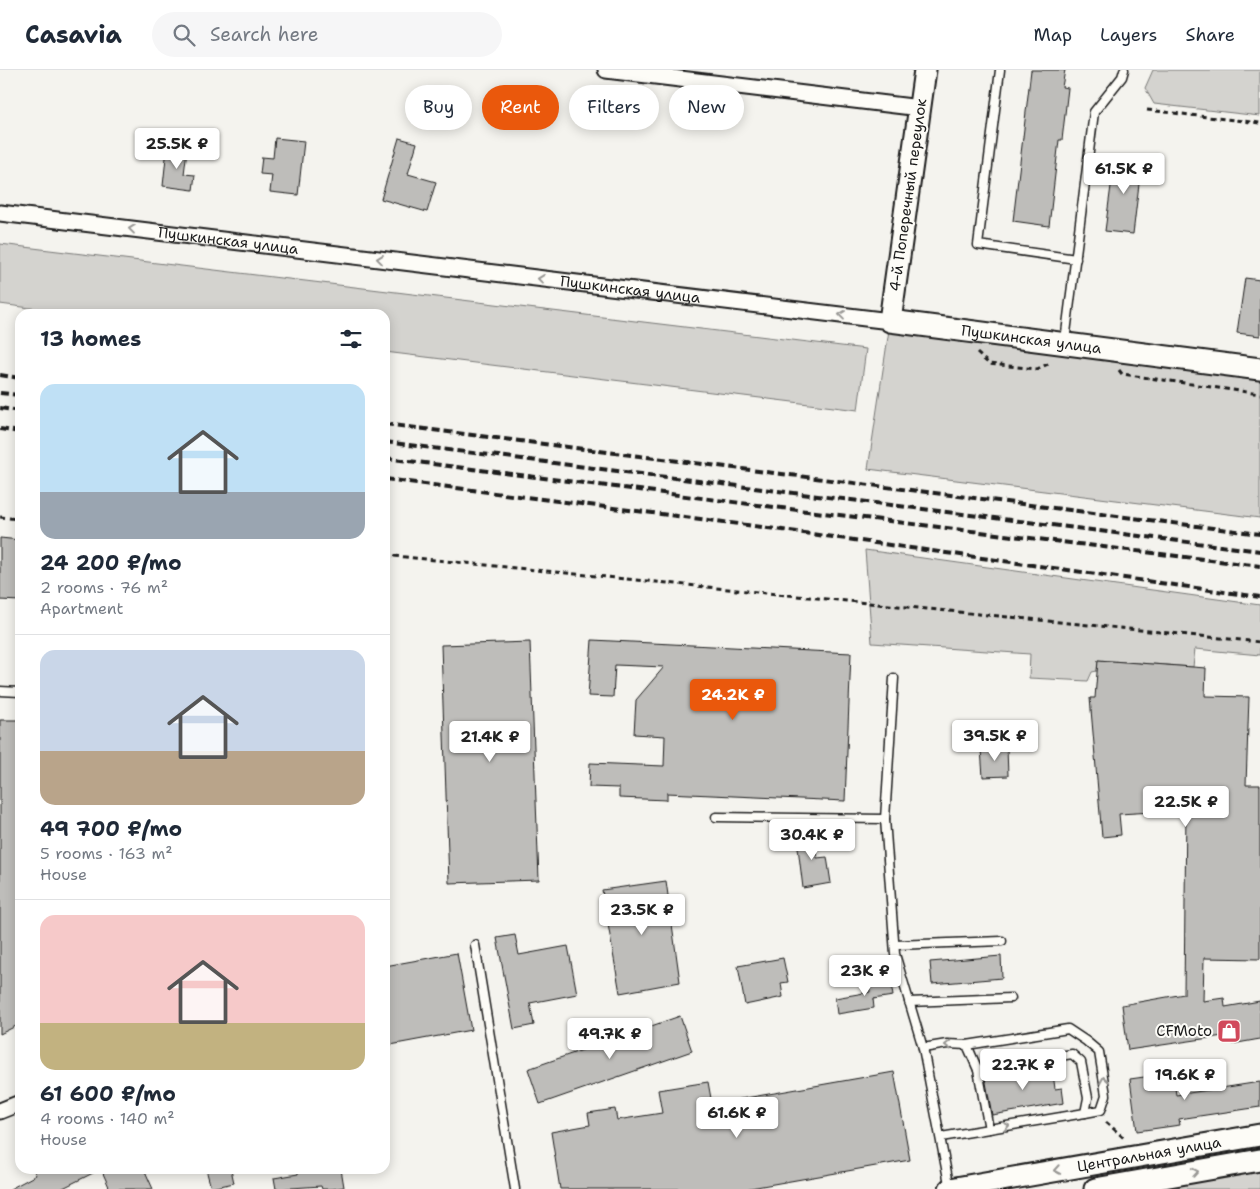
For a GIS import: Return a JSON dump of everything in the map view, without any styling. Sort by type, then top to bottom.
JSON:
[{"type":"street","points":[[606,70],[920,108]]},
{"type":"street","name":"4-й Поперечный переулок","points":[[890,321],[925,70]]},
{"type":"street","name":"Пушкинская улица","points":[[0,213],[890,321],[1260,369]]},
{"type":"street","points":[[0,1111],[15,1105]]},
{"type":"street","name":"Центральная улица","points":[[950,1189],[1260,1135]]},
{"type":"street","name":"Центральная улица","points":[[1095,1189],[1260,1160]]},
{"type":"lane","points":[[1000,70],[978,245],[1076,259]]},
{"type":"lane","points":[[1065,343],[1094,112],[1122,78],[1124,70]]},
{"type":"lane","points":[[894,678],[886,820],[895,954],[923,1048],[950,1189]]},
{"type":"lane","points":[[0,690],[15,692]]},
{"type":"lane","points":[[716,817],[886,820]]},
{"type":"lane","points":[[895,946],[1002,941]]},
{"type":"lane","points":[[475,945],[516,1189]]},
{"type":"lane","points":[[909,1002],[1011,998]]},
{"type":"lane","points":[[923,1048],[946,1044],[967,1046],[1068,1029],[1099,1052],[1106,1095],[1101,1110],[941,1138]]},
{"type":"lane","points":[[967,1046],[978,1070],[989,1129]]},
{"type":"lane","points":[[978,1070],[1072,1054],[1081,1062],[1088,1098],[1085,1113]]},
{"type":"path","points":[[1147,110],[1260,123]]},
{"type":"path","points":[[1117,368],[1122,374],[1260,394]]},
{"type":"path","points":[[0,517],[15,518]]},
{"type":"path","points":[[390,555],[1260,642]]},
{"type":"path","points":[[1095,1111],[1128,1143]]},
{"type":"shaded area","points":[[1153,70],[1260,70],[1260,116],[1154,104],[1145,88]]},
{"type":"shaded area","points":[[0,244],[866,349],[858,410],[390,353],[390,309],[38,309],[0,304]]},
{"type":"shaded area","points":[[889,330],[1260,378],[1260,518],[868,469]]},
{"type":"shaded area","points":[[865,550],[1260,605],[1260,655],[1195,649],[1193,667],[1098,660],[1097,671],[1092,672],[1088,681],[1029,678],[1030,654],[872,643]]},
{"type":"shaded area","points":[[1260,1165],[1260,1189],[1124,1189]]},
{"type":"building","points":[[1031,70],[1065,70],[1062,87],[1068,88],[1062,140],[1059,140],[1049,226],[1013,221]]},
{"type":"building","points":[[275,138],[304,141],[298,195],[270,192],[272,175],[260,174],[262,157],[273,158]]},
{"type":"building","points":[[399,138],[417,143],[408,174],[436,182],[427,212],[381,199]]},
{"type":"building","points":[[167,148],[187,150],[184,174],[195,175],[193,190],[163,186]]},
{"type":"building","points":[[1115,156],[1142,159],[1133,234],[1105,231]]},
{"type":"building","points":[[1245,278],[1260,280],[1260,336],[1237,333]]},
{"type":"building","points":[[0,538],[15,540],[15,601],[0,600]]},
{"type":"building","points":[[592,640],[851,653],[845,801],[667,793],[667,800],[619,798],[619,788],[589,787],[590,763],[664,766],[665,736],[634,734],[636,700],[664,667],[615,665],[613,697],[588,696]]},
{"type":"building","points":[[530,642],[539,880],[449,883],[441,645]]},
{"type":"building","points":[[1098,660],[1206,668],[1205,696],[1249,697],[1246,785],[1260,785],[1260,959],[1204,958],[1203,1001],[1224,998],[1225,1007],[1260,1001],[1260,1039],[1232,1044],[1230,1035],[1128,1050],[1122,1005],[1184,994],[1186,810],[1119,814],[1121,835],[1102,837],[1090,698],[1095,698]]},
{"type":"building","points":[[0,720],[15,720],[15,1026],[0,1034]]},
{"type":"building","points":[[1007,748],[1008,776],[983,777],[981,749]]},
{"type":"building","points":[[812,829],[817,858],[827,857],[831,883],[803,888],[796,831]]},
{"type":"building","points":[[666,881],[680,982],[620,993],[602,890]]},
{"type":"building","points":[[515,935],[519,955],[568,946],[577,994],[530,1003],[534,1025],[514,1029],[497,938]]},
{"type":"building","points":[[457,953],[471,1030],[390,1045],[390,965]]},
{"type":"building","points":[[1001,956],[1002,978],[932,984],[930,962]]},
{"type":"building","points":[[783,958],[788,982],[781,983],[783,997],[745,1005],[738,966]]},
{"type":"building","points":[[890,977],[893,996],[873,999],[874,1008],[837,1014],[835,998],[870,992],[869,981]]},
{"type":"building","points":[[680,1016],[692,1051],[540,1104],[528,1069]]},
{"type":"building","points":[[1052,1066],[1055,1089],[1062,1088],[1064,1103],[992,1115],[985,1077]]},
{"type":"building","points":[[894,1072],[910,1160],[745,1189],[560,1189],[551,1132],[590,1125],[588,1113],[615,1109],[617,1120],[662,1113],[658,1090],[708,1082],[712,1104]]},
{"type":"building","points":[[1173,1073],[1176,1095],[1260,1082],[1260,1107],[1179,1119],[1180,1125],[1137,1131],[1130,1079]]},
{"type":"building","points":[[91,1174],[61,1189],[10,1189],[36,1175]]},
{"type":"building","points":[[103,1174],[146,1174],[153,1189],[110,1189]]},
{"type":"building","points":[[207,1174],[232,1174],[234,1183],[211,1188]]},
{"type":"building","points":[[298,1174],[342,1174],[344,1187],[322,1189],[321,1186],[276,1189],[274,1178]]},
{"type":"railway","points":[[0,375],[15,377]]},
{"type":"railway","points":[[0,393],[15,394]]},
{"type":"railway","points":[[0,408],[15,410]]},
{"type":"railway","points":[[390,425],[1260,534]]},
{"type":"railway","points":[[0,429],[15,431]]},
{"type":"railway","points":[[390,443],[1260,551]]},
{"type":"railway","points":[[390,459],[1260,566]]},
{"type":"railway","points":[[390,480],[747,525],[1260,597]]},
{"type":"place","name":"CFMoto","points":[[1229,1031]]}]
